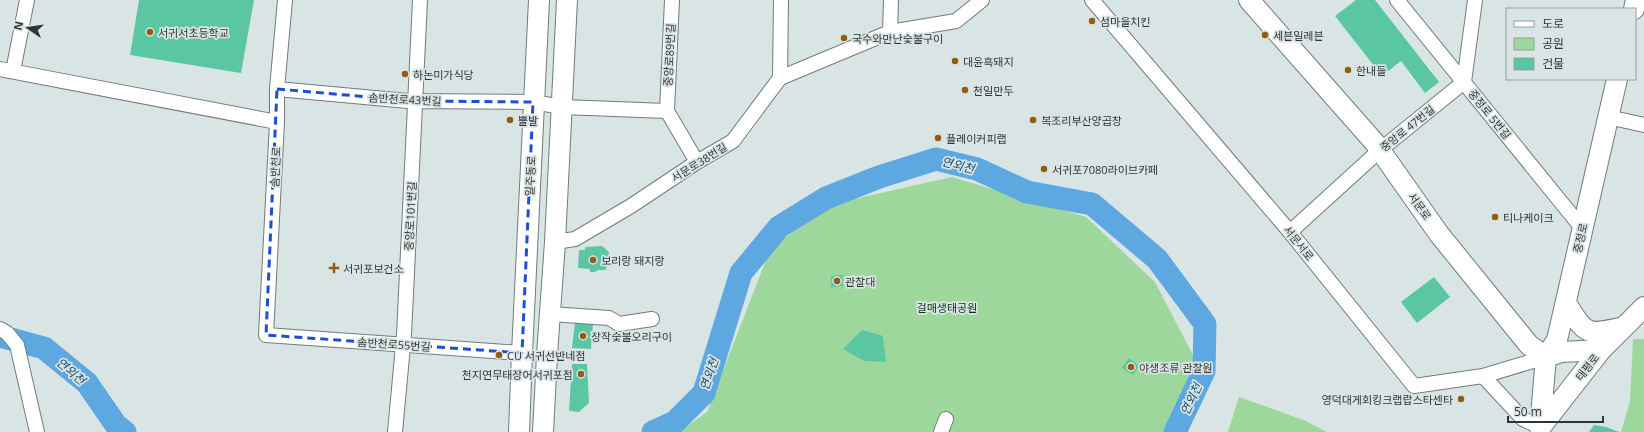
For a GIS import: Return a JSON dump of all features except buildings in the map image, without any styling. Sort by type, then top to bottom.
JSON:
[{"type":"street","points":[[27,0],[7,70],[277,122]]},
{"type":"street","name":"솜반천로","points":[[266,335],[277,122],[277,89],[285,0]]},
{"type":"street","name":"중앙로101번길","points":[[395,432],[403,344],[420,0]]},
{"type":"street","name":"일주동로","points":[[520,432],[533,102],[539,0]]},
{"type":"street","points":[[543,432],[555,242],[567,0]]},
{"type":"street","name":"중앙로89번길","points":[[667,111],[672,0]]},
{"type":"street","points":[[782,0],[780,78],[890,32],[956,21],[982,0]]},
{"type":"street","points":[[890,32],[891,0]]},
{"type":"street","name":"서문서로","points":[[1092,0],[1290,232],[1414,386],[1483,376],[1546,357]]},
{"type":"street","name":"서문로","points":[[1249,0],[1380,150],[1439,234],[1530,345],[1546,357]]},
{"type":"street","name":"중정로 5번길","points":[[1397,0],[1582,228]]},
{"type":"street","points":[[1464,82],[1475,0]]},
{"type":"street","name":"서문로38번길","points":[[555,242],[575,239],[631,206],[697,162],[733,141],[780,78]]},
{"type":"street","name":"중정로","points":[[1546,357],[1557,340],[1617,80]]},
{"type":"street","name":"중앙로 47번길","points":[[1290,232],[1380,150],[1464,82]]},
{"type":"street","name":"솜반천로43번길","points":[[277,89],[415,101],[533,102],[562,107]]},
{"type":"street","points":[[562,107],[667,111],[697,162]]},
{"type":"street","points":[[1608,117],[1644,125]]},
{"type":"street","points":[[1566,303],[1578,322],[1590,331],[1599,333],[1624,327]]},
{"type":"street","name":"태평로","points":[[1538,430],[1601,350],[1644,307]]},
{"type":"street","points":[[550,314],[609,318],[620,324],[652,319]]},
{"type":"street","points":[[0,329],[8,333],[17,345],[37,432]]},
{"type":"street","name":"솜반천로55번길","points":[[266,335],[522,353]]},
{"type":"street","points":[[1483,376],[1523,419],[1538,430],[1546,357],[1561,352],[1601,350]]},
{"type":"highlighted area","points":[[277,89],[415,101],[533,102],[522,353],[266,335]]},
{"type":"green space","name":"걸매생태공원","points":[[952,177],[1086,217],[1155,282],[1194,357],[1172,432],[679,432],[707,412],[771,247],[836,203]]},
{"type":"green space","points":[[1633,339],[1644,339],[1644,432],[1621,432],[1630,401]]},
{"type":"green space","points":[[1239,397],[1306,421],[1327,432],[1228,432]]},
{"type":"waterway","name":"연외천","points":[[653,432],[675,422],[704,393],[741,273],[779,227],[826,198],[879,177],[936,159],[977,169],[1027,192],[1092,204],[1157,259],[1205,324],[1204,371],[1175,432]]},
{"type":"waterway","name":"연외천","points":[[0,336],[44,348],[87,383],[116,425],[125,432]]},
{"type":"place","name":"섬마을치킨","points":[[1092,21]]},
{"type":"place","name":"서귀서초등학교","points":[[150,32]]},
{"type":"place","name":"세븐일레븐","points":[[1265,35]]},
{"type":"place","name":"국수와만난숯불구이","points":[[844,38]]},
{"type":"place","name":"대윤흑돼지","points":[[955,61]]},
{"type":"place","name":"한내들","points":[[1348,70]]},
{"type":"place","name":"하논미가식당","points":[[405,74]]},
{"type":"place","name":"천일만두","points":[[965,90]]},
{"type":"place","name":"뿔발","points":[[510,120]]},
{"type":"place","name":"복조리부산양곱창","points":[[1033,120]]},
{"type":"place","name":"플레이커피랩","points":[[938,138]]},
{"type":"place","name":"서귀포7080라이브카페","points":[[1044,169]]},
{"type":"place","name":"티나케이크","points":[[1495,217]]},
{"type":"place","name":"보리랑 돼지랑","points":[[593,260]]},
{"type":"place","name":"서귀포보건소","points":[[334,268]]},
{"type":"place","name":"관찰대","points":[[837,281]]},
{"type":"place","name":"장작숯불오리구이","points":[[583,336]]},
{"type":"place","name":"CU 서귀선반네점","points":[[499,355]]},
{"type":"place","name":"야생조류 관찰원","points":[[1131,367]]},
{"type":"place","name":"천지연무태장어서귀포점","points":[[581,374]]},
{"type":"place","name":"영덕대게회킹크랩랍스타센타","points":[[1461,399]]}]
